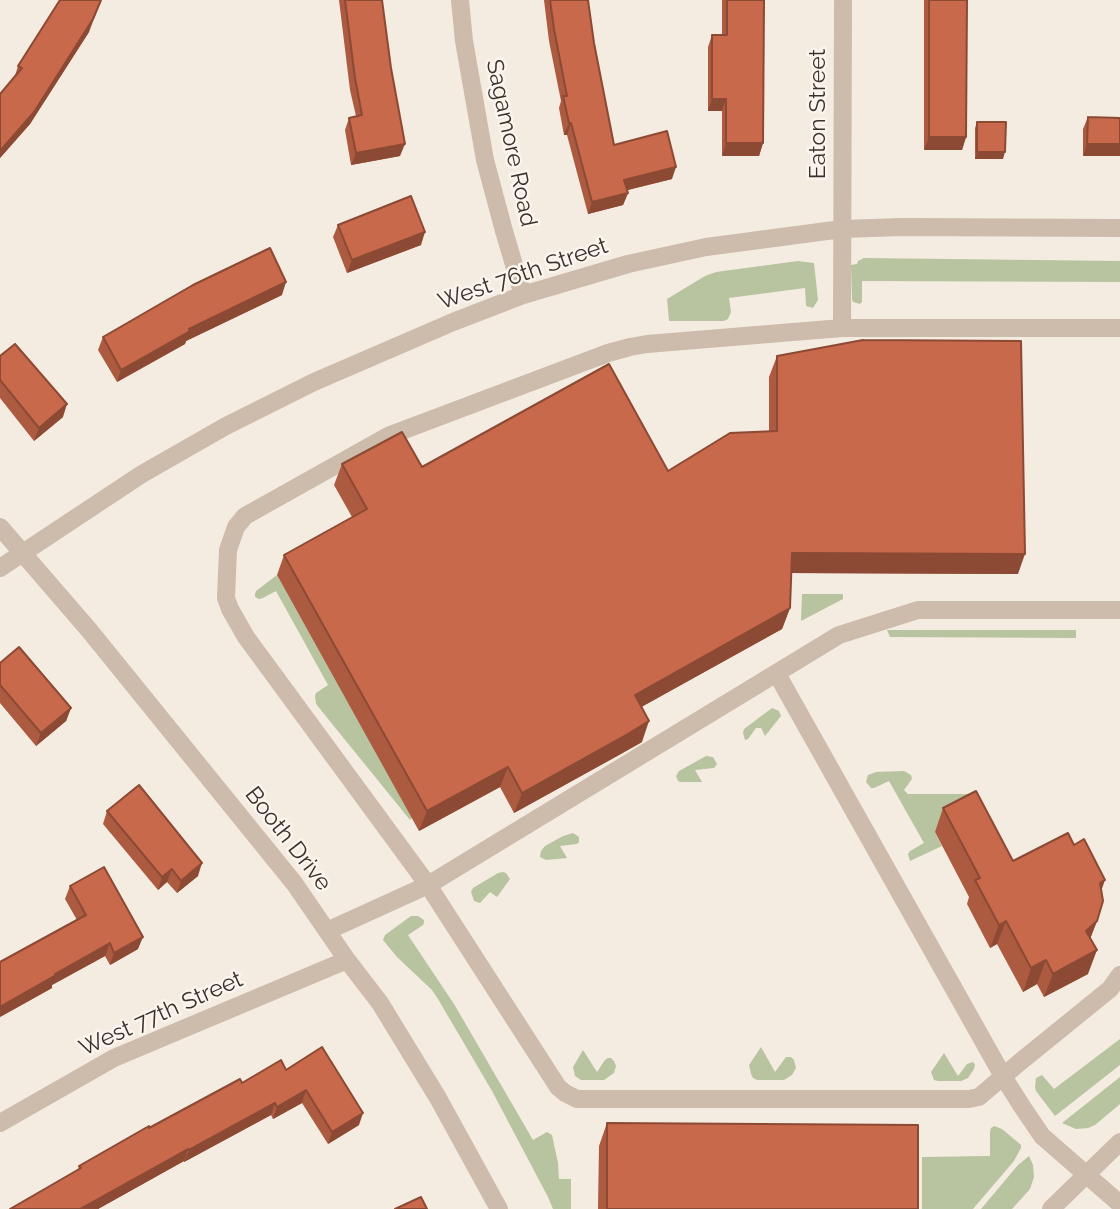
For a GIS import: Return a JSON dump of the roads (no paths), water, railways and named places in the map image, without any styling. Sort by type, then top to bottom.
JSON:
[{"type":"street","name":"Sagamore Road","points":[[460,0],[464,41],[485,160],[523,295]]},
{"type":"street","name":"Eaton Street","points":[[842,328],[843,0]]},
{"type":"street","name":"West 76th Street","points":[[0,569],[142,474],[226,426],[314,382],[523,295],[628,264],[706,247],[842,229],[1120,228]]},
{"type":"street","points":[[1120,328],[842,328],[647,344],[608,353],[388,436],[255,509],[245,516],[231,537],[226,584],[226,598],[235,620],[254,648],[428,885],[558,1087],[577,1100],[968,1100],[979,1097],[1004,1077],[1110,989],[1120,975]]},
{"type":"street","name":"Booth Drive","points":[[0,527],[89,630],[294,883],[380,1003],[438,1098],[499,1209]]},
{"type":"street","points":[[327,931],[428,885],[839,635],[918,610],[1120,610]]},
{"type":"street","points":[[777,674],[1004,1077],[1042,1136],[1120,1204]]},
{"type":"street","name":"West 77th Street","points":[[0,1123],[114,1058],[347,960]]},
{"type":"street","points":[[1051,1209],[1120,1142]]}]
